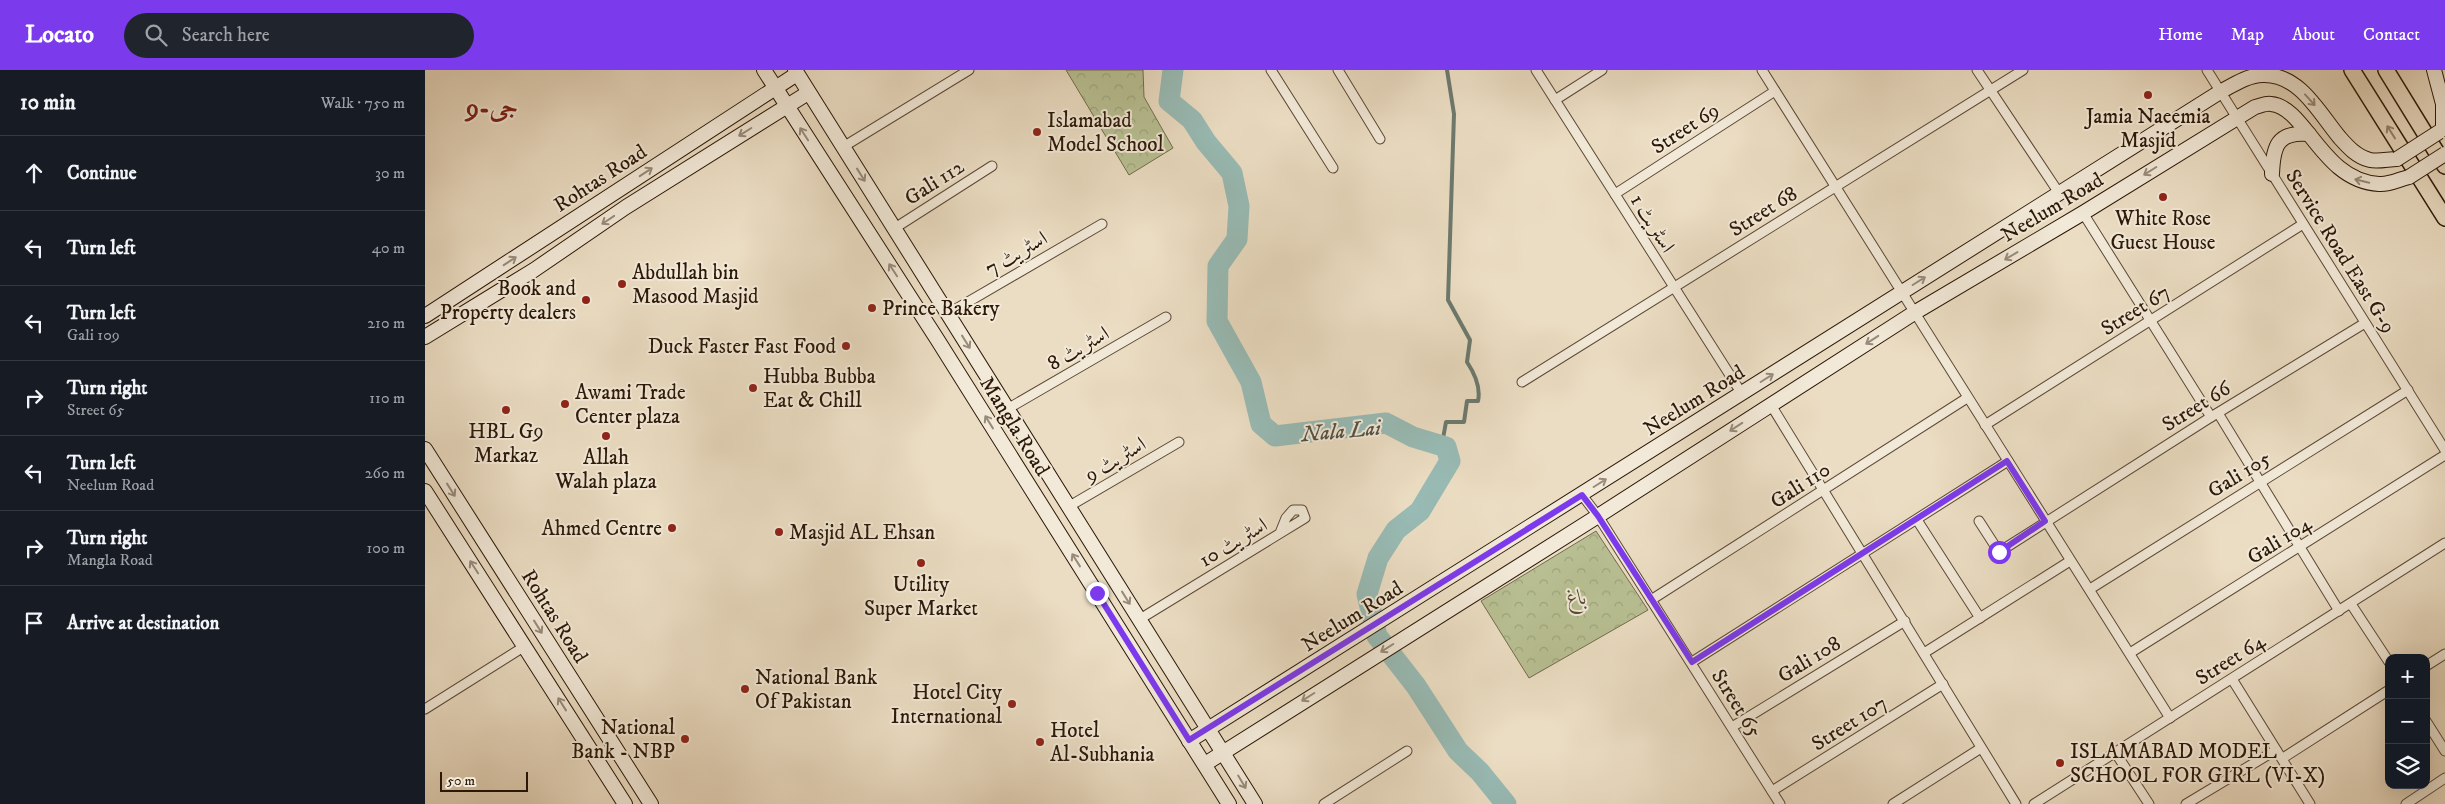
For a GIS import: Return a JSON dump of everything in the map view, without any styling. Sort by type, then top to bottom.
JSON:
[{"type":"main road","name":"Mangla Road","points":[[764,70],[937,338],[1229,804]]},
{"type":"main road","points":[[2352,70],[2445,218]]},
{"type":"main road","points":[[2385,70],[2445,166]]},
{"type":"main road","points":[[2434,70],[2443,104],[2443,130]]},
{"type":"main road","name":"Mangla Road","points":[[796,72],[1009,408],[1255,804]]},
{"type":"main road","name":"Rohtas Road","points":[[425,316],[775,88],[796,72]]},
{"type":"main road","name":"Neelum Road","points":[[1189,740],[1209,730],[1337,650],[2220,92],[2245,79],[2262,75],[2281,78],[2295,85],[2351,151],[2371,160],[2397,159],[2443,130]]},
{"type":"main road","name":"Rohtas Road","points":[[425,337],[534,270],[626,207],[808,92]]},
{"type":"main road","name":"Neelum Road","points":[[1205,764],[1598,516],[1914,313],[2083,213],[2255,106],[2271,104],[2284,109],[2309,134],[2338,168],[2357,181],[2381,184],[2409,177],[2445,154]]},
{"type":"main road","points":[[2272,174],[2273,155],[2277,144],[2284,137],[2294,133],[2309,134]]},
{"type":"main road","name":"Rohtas Road","points":[[425,449],[580,694],[644,790],[651,804]]},
{"type":"main road","name":"Rohtas Road","points":[[425,490],[625,804]]},
{"type":"main road","points":[[625,804],[644,790]]},
{"type":"street","points":[[843,147],[969,70]]},
{"type":"street","points":[[1271,70],[1333,168]]},
{"type":"street","points":[[1338,70],[1380,139]]},
{"type":"street","name":"اسٹریٹ 1","points":[[1536,70],[1672,287],[1742,394]]},
{"type":"street","points":[[1555,100],[1602,70]]},
{"type":"street","points":[[1762,70],[2170,718]]},
{"type":"street","points":[[1977,70],[2059,193]]},
{"type":"street","name":"Street 68","points":[[1522,382],[2023,70]]},
{"type":"street","name":"Service Road East G-9","points":[[2207,70],[2445,450]]},
{"type":"street","points":[[2439,70],[2445,77]]},
{"type":"street","name":"Street 69","points":[[1615,194],[1775,91]]},
{"type":"street","name":"Gali 112","points":[[895,228],[992,166]]},
{"type":"street","points":[[2083,213],[2151,322],[2260,481],[2339,611]]},
{"type":"street","name":"اسٹریٹ 7","points":[[949,313],[1102,224]]},
{"type":"street","name":"Street 67","points":[[1985,426],[2303,224]]},
{"type":"street","name":"اسٹریٹ 8","points":[[1009,408],[1166,317]]},
{"type":"street","name":"Street 66","points":[[1979,521],[1999,552],[2214,415],[2365,323]]},
{"type":"street","name":"Gali 105","points":[[2090,589],[2408,390]]},
{"type":"street","name":"Gali 110","points":[[1651,600],[1967,398]]},
{"type":"street","points":[[1771,404],[2016,804]]},
{"type":"street","name":"اسٹریٹ 9","points":[[1069,507],[1179,442]]},
{"type":"street","name":"Gali 104","points":[[2130,653],[2445,455]]},
{"type":"street","points":[[1692,662],[2007,461]]},
{"type":"street","name":"Street 65","points":[[1582,495],[1598,516],[1781,804]]},
{"type":"street","name":"اسٹریٹ 10","points":[[1139,619],[1305,518],[1302,510],[1293,510],[1286,518],[1280,533]]},
{"type":"street","points":[[1917,520],[1980,618]]},
{"type":"street","name":"Street 64","points":[[2034,804],[2445,543]]},
{"type":"street","points":[[1924,653],[2070,561]]},
{"type":"street","points":[[2351,604],[2385,656]]},
{"type":"street","name":"Gali 108","points":[[1732,727],[1905,621]]},
{"type":"street","points":[[425,709],[525,646]]},
{"type":"street","points":[[2430,663],[2445,654]]},
{"type":"street","points":[[2232,679],[2310,804]]},
{"type":"street","name":"Street 107","points":[[1772,791],[1943,684]]},
{"type":"street","points":[[2283,758],[2385,693]]},
{"type":"street","points":[[2430,727],[2445,751]]},
{"type":"street","points":[[1893,804],[1981,748]]},
{"type":"street","points":[[2186,804],[2276,750]]},
{"type":"street","points":[[1324,804],[1407,751]]},
{"type":"street","points":[[2115,752],[2149,804]]},
{"type":"street","points":[[2406,804],[2445,778]]},
{"type":"green space","points":[[1066,70],[1143,70],[1144,97],[1173,148],[1129,175]]},
{"type":"green space","name":"باغ","points":[[1596,531],[1648,610],[1529,678],[1481,601]]},
{"type":"waterway","name":"Nala Lai","points":[[1173,70],[1169,101],[1192,120],[1206,142],[1232,173],[1239,206],[1237,239],[1218,266],[1217,321],[1251,382],[1261,424],[1275,436],[1386,423],[1413,437],[1446,447],[1450,461],[1420,511],[1396,530],[1378,558],[1367,594],[1377,636],[1416,686],[1458,751],[1480,772],[1506,804]]},
{"type":"waterway","points":[[1442,444],[1446,422],[1464,422],[1467,401],[1478,401],[1479,396],[1477,381],[1467,362],[1470,340],[1448,300],[1454,114],[1447,70]]},
{"type":"place","name":"Jamia Naeemia Masjid","points":[[2148,95]]},
{"type":"place","name":"Islamabad Model School","points":[[1037,132]]},
{"type":"place","name":"White Rose Guest House","points":[[2163,197]]},
{"type":"place","name":"Abdullah bin Masood Masjid","points":[[622,284]]},
{"type":"place","name":"Book and Property dealers","points":[[586,300]]},
{"type":"place","name":"Prince Bakery","points":[[872,308]]},
{"type":"place","name":"Duck Faster Fast Food","points":[[846,346]]},
{"type":"place","name":"Hubba Bubba Eat & Chill","points":[[753,388]]},
{"type":"place","name":"Awami Trade Center plaza","points":[[565,404]]},
{"type":"place","name":"HBL G9 Markaz","points":[[506,410]]},
{"type":"place","name":"Allah Walah plaza","points":[[606,436]]},
{"type":"place","name":"Ahmed Centre","points":[[672,528]]},
{"type":"place","name":"Masjid AL Ehsan","points":[[779,532]]},
{"type":"place","name":"Utility Super Market","points":[[921,563]]},
{"type":"place","name":"National Bank Of Pakistan","points":[[745,689]]},
{"type":"place","name":"Hotel City International","points":[[1012,704]]},
{"type":"place","name":"National Bank - NBP","points":[[685,739]]},
{"type":"place","name":"Hotel Al-Subhania","points":[[1040,742]]},
{"type":"place","name":"ISLAMABAD MODEL SCHOOL FOR GIRL (VI-X)","points":[[2060,763]]},
{"type":"district","name":"جی-9","points":[[492,107]]},
{"type":"route","points":[[1097,593],[1189,740],[1209,730],[1582,495],[1598,516],[1612,542],[1692,662],[2007,461],[2045,521],[1999,552]]}]
